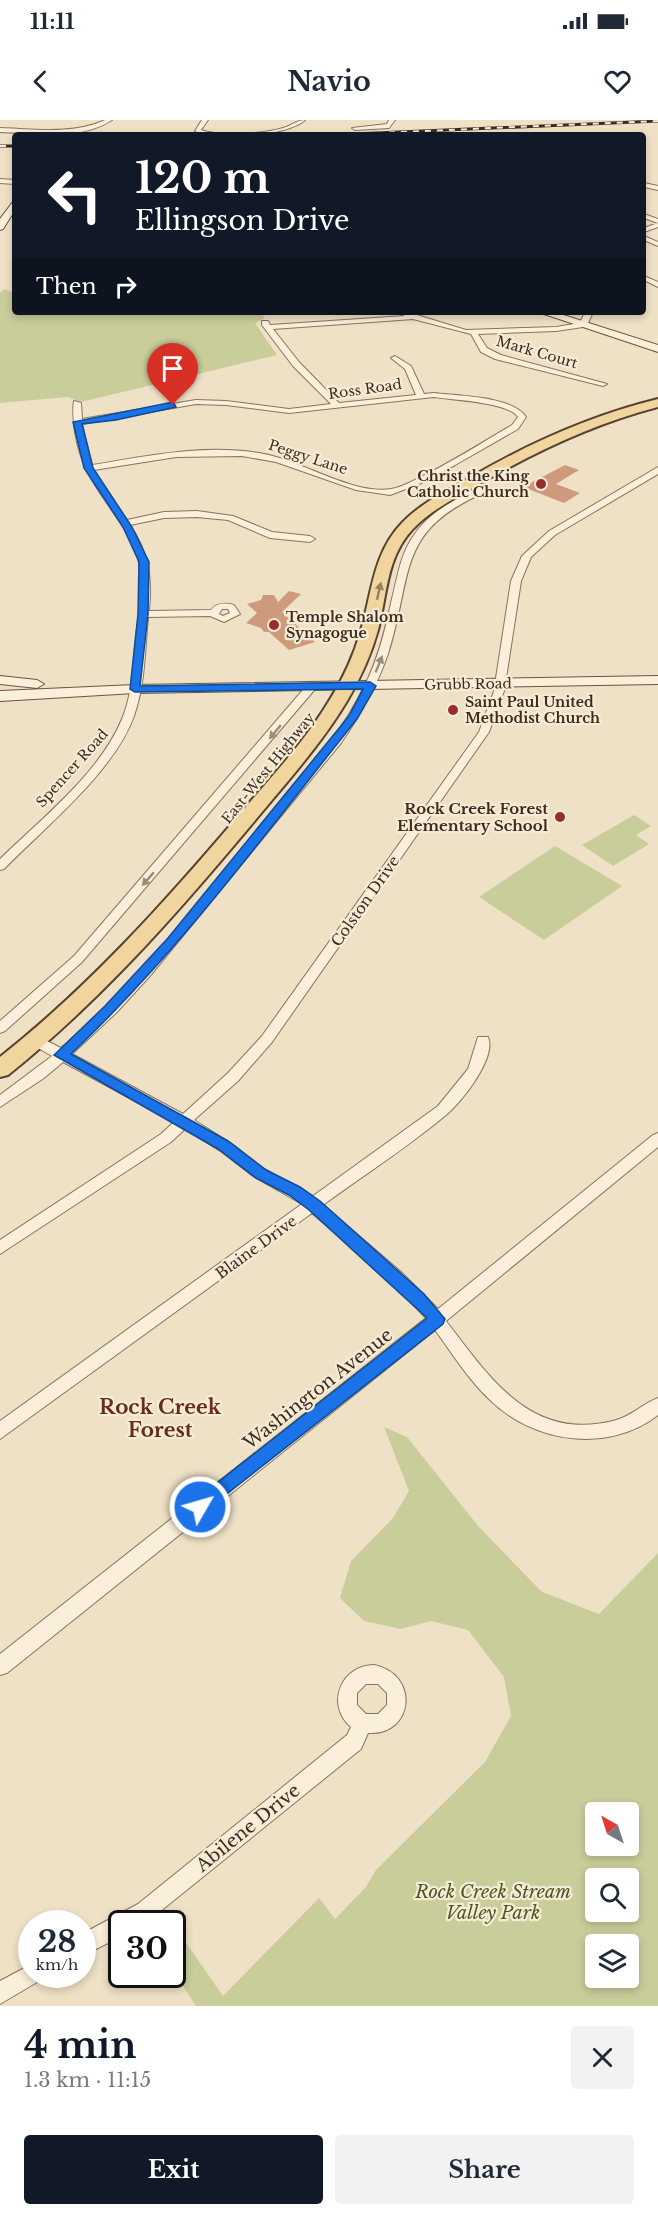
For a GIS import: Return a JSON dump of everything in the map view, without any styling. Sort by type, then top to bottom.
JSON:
[{"type":"main road","name":"East-West Highway","points":[[0,1069],[36,1041],[122,960],[309,744],[333,711],[339,686],[340,669],[357,621],[373,563],[394,527],[410,511],[494,460],[549,432],[619,407],[658,397]]},
{"type":"main road","name":"East-West Highway","points":[[0,1053],[64,1000],[145,914],[339,686],[363,651],[393,545],[409,525],[550,439],[596,421],[658,403]]},
{"type":"street","points":[[0,130],[70,130],[93,127],[110,120]]},
{"type":"street","points":[[201,132],[198,131],[205,120]]},
{"type":"street","points":[[265,132],[291,129],[302,120]]},
{"type":"street","points":[[355,128],[389,126],[392,120]]},
{"type":"street","points":[[62,124],[70,130]]},
{"type":"street","points":[[0,227],[12,207]]},
{"type":"street","points":[[407,315],[457,331],[473,332],[555,329],[582,325]]},
{"type":"street","points":[[552,315],[658,349]]},
{"type":"street","points":[[582,325],[587,315]]},
{"type":"street","points":[[339,407],[296,364],[266,325],[415,318]]},
{"type":"street","name":"Mark Court","points":[[473,332],[484,350],[498,357],[603,384]]},
{"type":"street","points":[[395,358],[408,368],[421,396]]},
{"type":"street","name":"Ross Road","points":[[77,422],[196,402],[226,403],[289,411],[445,395],[482,400],[510,407],[522,417],[515,427],[411,484]]},
{"type":"street","name":"Spencer Road","points":[[0,866],[115,745],[129,716],[135,689],[143,614],[144,562],[125,523],[88,468],[77,422],[77,403]]},
{"type":"street","name":"Peggy Lane","points":[[88,468],[189,454],[243,453],[277,458],[361,489],[378,492],[400,490],[411,484]]},
{"type":"street","name":"Colston Drive","points":[[0,1248],[185,1123],[267,1039],[484,732],[495,707],[501,684],[516,581],[527,555],[552,533],[658,470]]},
{"type":"street","name":"East-West Highway","points":[[0,1102],[61,1055],[110,1010],[172,941],[339,735],[353,717],[370,686],[385,650],[408,555],[418,534],[441,513],[448,503],[485,489]]},
{"type":"street","points":[[125,523],[164,515],[197,513],[230,518],[270,535],[310,539]]},
{"type":"street","points":[[143,614],[214,613]]},
{"type":"street","name":"Grubb Road","points":[[0,680],[57,685],[121,684],[135,689]]},
{"type":"street","name":"Grubb Road","points":[[0,696],[135,689],[658,680]]},
{"type":"street","name":"East-West Highway","points":[[0,1028],[86,951],[312,686]]},
{"type":"street","points":[[0,688],[30,694]]},
{"type":"street","name":"Blaine Drive","points":[[0,1431],[443,1110],[473,1076],[481,1060],[483,1040]]},
{"type":"street","points":[[36,1041],[223,1145],[261,1174],[295,1191],[314,1205],[419,1299],[489,1388],[510,1407],[527,1418],[557,1428],[593,1432],[630,1424],[658,1405]]},
{"type":"street","name":"Washington Avenue","points":[[0,1666],[437,1319],[658,1139]]},
{"type":"street","name":"Abilene Drive","points":[[146,1910],[354,1743],[363,1724]]},
{"type":"street","points":[[0,1993],[18,1982]]},
{"type":"green space","points":[[4,289],[12,292],[12,315],[262,315],[265,318],[255,323],[277,355],[81,402],[68,397],[0,403],[0,293]]},
{"type":"green space","points":[[634,815],[651,826],[636,835],[649,844],[613,866],[582,845]]},
{"type":"green space","points":[[555,846],[622,886],[544,940],[479,897]]},
{"type":"green space","name":"Rock Creek Stream Valley Park","points":[[384,1427],[407,1437],[479,1527],[542,1592],[599,1614],[658,1553],[658,2006],[196,2006],[184,1988],[186,1988],[186,1943],[223,1996],[319,1898],[335,1919],[366,1887],[376,1870],[485,1762],[511,1716],[504,1677],[468,1630],[431,1621],[400,1629],[364,1621],[340,1598],[351,1561],[393,1518],[409,1491]]},
{"type":"building","name":"Christ the King Catholic Church","points":[[565,465],[579,470],[556,484],[580,493],[564,503],[523,487]]},
{"type":"building","name":"Temple Shalom Synagogue","points":[[289,591],[301,594],[282,612],[315,642],[289,650],[269,632],[264,632],[261,628],[246,623],[257,613],[247,604],[261,600],[263,595],[274,595],[278,602]]},
{"type":"railway","points":[[400,132],[658,121]]},
{"type":"railway","points":[[0,146],[12,146]]},
{"type":"place","name":"Christ the King Catholic Church","points":[[541,484]]},
{"type":"place","name":"Temple Shalom Synagogue","points":[[274,625]]},
{"type":"place","name":"Saint Paul United Methodist Church","points":[[453,710]]},
{"type":"place","name":"Rock Creek Forest Elementary School","points":[[560,817]]},
{"type":"district","name":"Rock Creek Forest","points":[[160,1418]]},
{"type":"route","points":[[173,405],[116,417],[77,422],[88,468],[102,492],[128,527],[144,562],[146,576],[135,689],[370,686],[353,717],[172,941],[110,1010],[61,1055],[223,1145],[250,1167],[295,1191],[314,1205],[419,1299],[437,1319],[200,1507]]}]
